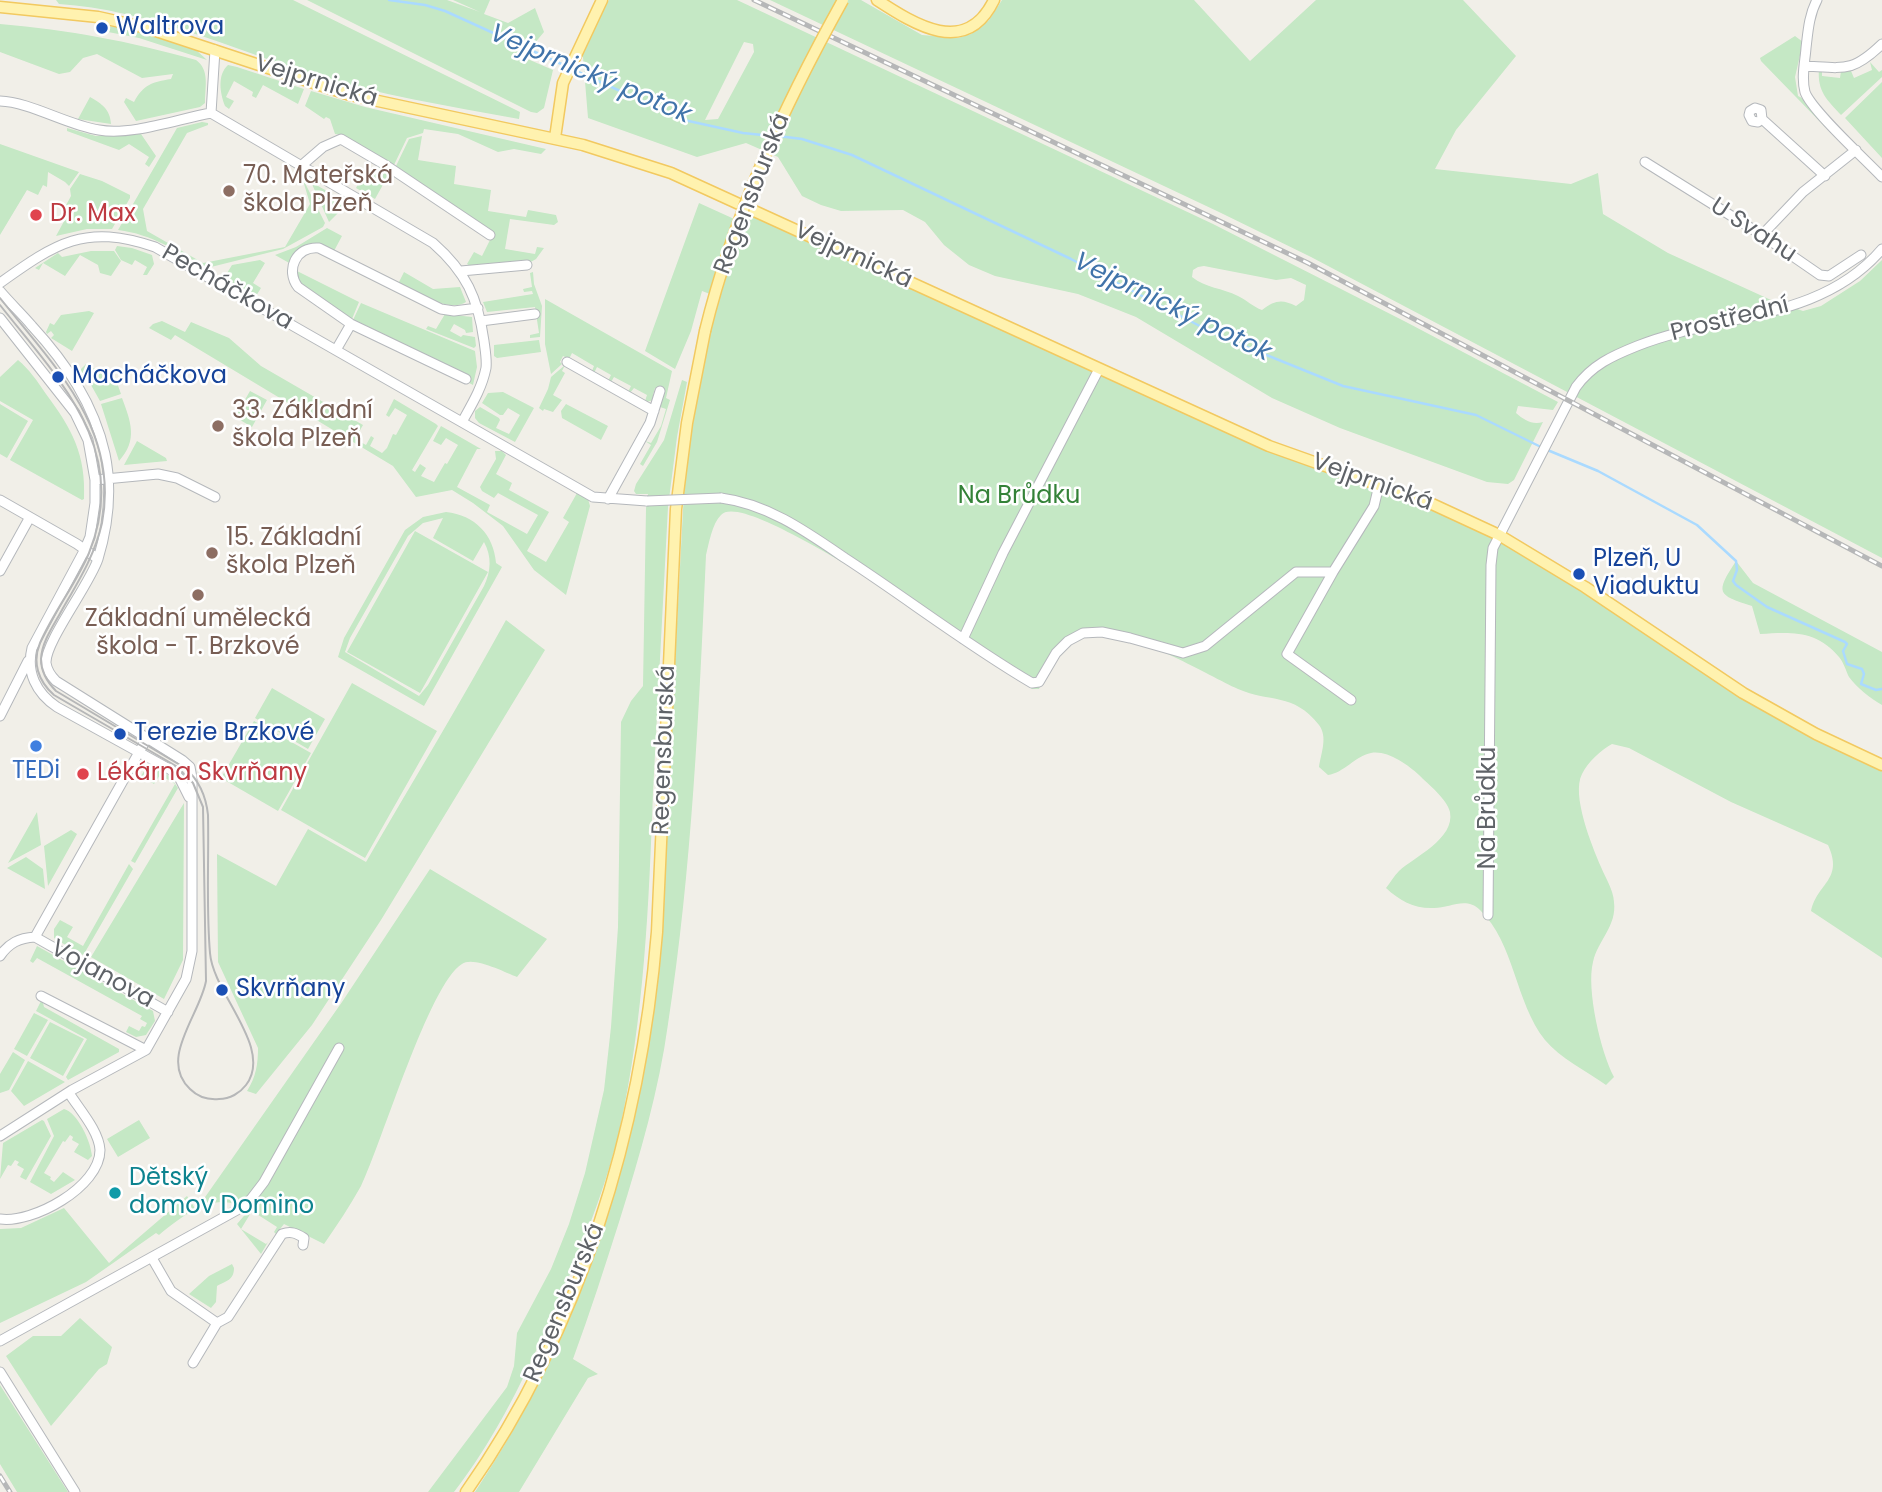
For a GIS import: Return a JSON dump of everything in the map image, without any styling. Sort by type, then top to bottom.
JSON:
[{"type":"main road","points":[[555,138],[563,83],[602,0]]},
{"type":"main road","name":"Regensburská","points":[[466,1492],[504,1434],[568,1306],[615,1173],[637,1082],[651,993],[657,932],[676,509],[687,422],[705,331],[724,262],[751,185],[794,91],[843,0]]},
{"type":"main road","points":[[877,0],[924,28],[945,32],[969,27],[986,13],[994,0]]},
{"type":"main road","name":"Vejprnická","points":[[0,6],[43,5],[147,28],[350,95],[555,138],[631,158],[711,189],[1269,446],[1432,504],[1499,535],[1585,587],[1743,693],[1816,734],[1882,765]]},
{"type":"street","points":[[1817,0],[1811,12],[1804,66],[1803,81],[1810,102],[1882,177]]},
{"type":"street","points":[[1804,66],[1852,68],[1882,44]]},
{"type":"street","points":[[211,113],[215,50]]},
{"type":"street","points":[[0,101],[74,125],[102,131],[129,130],[211,113],[433,243],[461,271],[481,321],[487,364],[480,390],[462,422]]},
{"type":"street","points":[[1762,119],[1825,176]]},
{"type":"street","points":[[301,166],[323,147],[341,139],[491,235]]},
{"type":"street","points":[[1762,234],[1803,192],[1856,150]]},
{"type":"street","name":"U Svahu","points":[[1646,162],[1762,234],[1820,275],[1829,276],[1861,255]]},
{"type":"street","name":"Pecháčkova","points":[[0,283],[46,251],[82,237],[132,239],[155,247],[593,497],[608,499]]},
{"type":"street","name":"Pecháčkova","points":[[466,379],[351,324],[298,287],[292,279],[291,270],[301,251],[310,247],[319,248],[441,309],[454,311],[478,308]]},
{"type":"street","name":"Prostřední","points":[[1541,455],[1584,375],[1607,358],[1657,338],[1815,299],[1857,274],[1882,250]]},
{"type":"street","points":[[461,271],[527,265]]},
{"type":"street","points":[[0,291],[34,328],[81,390],[101,440],[108,479],[104,535],[98,559],[32,678]]},
{"type":"street","points":[[481,321],[535,314]]},
{"type":"street","points":[[0,318],[75,413],[88,440],[95,481],[95,503],[85,551],[40,631],[29,660],[0,716]]},
{"type":"street","points":[[336,351],[351,324]]},
{"type":"street","points":[[567,362],[654,411]]},
{"type":"street","points":[[963,639],[1003,553],[1099,369]]},
{"type":"street","points":[[660,391],[650,423],[608,499],[647,501],[721,498],[755,506],[800,527],[892,587],[963,639],[1032,682],[1040,682],[1056,653],[1068,641],[1083,633],[1102,632],[1183,653],[1189,652],[1205,646],[1230,628],[1296,572],[1333,572]]},
{"type":"street","name":"Na Brůdku","points":[[1488,915],[1491,565],[1493,548],[1541,455]]},
{"type":"street","points":[[95,481],[158,474],[193,484],[215,497]]},
{"type":"street","points":[[1351,701],[1287,654],[1374,506],[1379,485]]},
{"type":"street","points":[[0,500],[98,559]]},
{"type":"street","points":[[0,570],[30,517]]},
{"type":"street","points":[[47,653],[48,672],[56,681]]},
{"type":"street","points":[[29,660],[32,678],[50,702],[171,770],[180,779],[190,802]]},
{"type":"street","points":[[10,698],[32,678],[42,677],[56,681],[190,767],[192,951],[186,979],[168,1012]]},
{"type":"street","points":[[35,937],[147,738]]},
{"type":"street","name":"Vojanova","points":[[0,957],[6,948],[17,940],[35,937],[168,1012],[146,1049],[0,1136]]},
{"type":"street","name":"Vojanova","points":[[41,996],[146,1049]]},
{"type":"street","points":[[0,1341],[237,1210],[251,1199],[264,1182],[339,1048]]},
{"type":"street","points":[[0,1219],[16,1220],[37,1213],[77,1189],[91,1177],[100,1148],[93,1131],[69,1093]]},
{"type":"street","points":[[193,1363],[217,1323],[228,1317],[282,1234],[297,1234],[304,1238],[303,1245]]},
{"type":"street","points":[[152,1258],[172,1291],[217,1323]]},
{"type":"street","points":[[0,1372],[75,1492]]},
{"type":"green space","points":[[56,0],[293,0],[520,112],[519,119],[362,88],[311,74],[156,22],[59,4]]},
{"type":"green space","points":[[307,0],[447,0],[480,12],[453,0],[490,0],[484,14],[508,23],[535,8],[544,32],[523,57],[553,70],[544,108],[537,113],[531,112]]},
{"type":"green space","points":[[609,0],[737,0],[1213,224],[1558,402],[1553,410],[1518,406],[1516,413],[1522,418],[1543,422],[1514,480],[1508,484],[1487,482],[1340,428],[1272,398],[1136,317],[1078,294],[995,276],[969,265],[944,245],[925,222],[903,210],[841,211],[821,205],[802,196],[778,157],[746,143],[697,157],[588,118],[583,57],[580,55]],"holes":[[[744,42],[753,44],[754,52],[718,119],[705,120]],[[1204,266],[1276,280],[1291,278],[1306,285],[1304,300],[1296,306],[1287,302],[1275,302],[1262,310],[1238,296],[1192,277],[1193,270]]]},
{"type":"green space","points":[[770,0],[861,0],[922,35],[958,38],[971,34],[989,20],[1002,0],[1194,0],[1250,61],[1316,0],[1463,0],[1516,56],[1456,130],[1435,169],[1571,184],[1598,173],[1603,214],[1668,253],[1771,300],[1803,311],[1821,306],[1860,281],[1882,260],[1882,558],[1311,257]]},
{"type":"green space","points":[[0,24],[99,37],[196,60],[205,74],[205,103],[200,107],[136,121],[124,102],[126,98],[134,102],[145,88],[153,83],[171,79],[173,74],[142,78],[97,54],[83,58],[70,72],[59,74],[0,52]]},
{"type":"green space","points":[[117,26],[195,49],[207,60],[139,38],[103,31],[104,27]]},
{"type":"green space","points":[[1795,36],[1803,42],[1795,77],[1798,96],[1830,128],[1828,130],[1761,61],[1760,58]]},
{"type":"green space","points":[[1870,62],[1879,72],[1882,70],[1882,77],[1841,115],[1821,89],[1819,69],[1822,69],[1822,76],[1840,78],[1841,71],[1851,71],[1854,78],[1872,70]]},
{"type":"green space","points":[[228,65],[304,89],[298,104],[263,85],[256,98],[252,96],[253,92],[234,81],[226,97],[234,101],[229,109],[223,101],[220,84]]},
{"type":"green space","points":[[1882,82],[1882,158],[1845,118]]},
{"type":"green space","points":[[311,91],[365,107],[546,149],[541,154],[514,149],[498,152],[458,134],[424,129],[423,133],[407,138],[394,165],[342,135],[335,134],[330,119],[324,119],[305,106]]},
{"type":"green space","points":[[90,97],[105,108],[111,124],[78,119]]},
{"type":"green space","points":[[202,122],[208,125],[187,133],[143,209],[147,231],[203,263],[285,247],[310,204],[302,177],[325,223],[323,227],[283,249],[207,268],[153,240],[118,230],[177,128]]},
{"type":"green space","points":[[67,128],[96,136],[141,134],[156,156],[149,167],[145,164],[149,157],[129,144],[119,150],[67,131]]},
{"type":"green space","points":[[422,136],[418,160],[456,166],[454,184],[491,190],[488,211],[526,217],[528,210],[556,215],[558,222],[554,225],[510,219],[505,249],[535,254],[537,247],[544,248],[536,259],[529,263],[473,268],[467,264],[474,252],[482,256],[493,234],[396,166],[409,139]]},
{"type":"green space","points":[[0,144],[79,172],[69,186],[48,172],[47,187],[43,185],[38,195],[27,190],[0,235]]},
{"type":"green space","points":[[379,165],[390,172],[375,199],[356,188],[363,175],[371,180]]},
{"type":"green space","points":[[80,174],[102,181],[130,195],[130,198],[112,229],[87,229],[56,236],[69,212],[65,207],[71,196],[70,189]]},
{"type":"green space","points":[[311,182],[348,203],[347,208],[344,207],[329,222]]},
{"type":"green space","name":"Na Brůdku","points":[[699,203],[743,223],[749,207],[1269,446],[1499,535],[1743,693],[1882,765],[1882,958],[1811,911],[1831,874],[1833,866],[1828,845],[1731,802],[1629,748],[1612,744],[1595,757],[1582,774],[1579,783],[1581,807],[1588,834],[1611,888],[1614,902],[1613,918],[1595,954],[1591,974],[1596,1021],[1604,1053],[1614,1077],[1606,1085],[1545,1040],[1527,1008],[1501,939],[1480,910],[1464,903],[1440,908],[1414,906],[1386,888],[1399,871],[1440,839],[1450,822],[1450,812],[1441,797],[1403,762],[1384,754],[1371,753],[1328,775],[1319,767],[1323,745],[1322,730],[1300,707],[1238,689],[1159,650],[1114,636],[1094,634],[1070,643],[1054,661],[1039,689],[1032,689],[866,575],[769,523],[731,511],[718,519],[706,555],[689,849],[664,1049],[635,1171],[573,1359],[598,1374],[588,1378],[519,1492],[475,1492],[544,1373],[572,1311],[616,1182],[647,1049],[658,981],[687,455],[702,367],[718,297],[702,291],[691,331],[675,369],[645,351]]},
{"type":"green space","points":[[327,228],[342,236],[334,251],[317,244],[291,264],[275,255],[296,247]]},
{"type":"green space","points":[[117,246],[152,255],[154,264],[147,275],[143,275],[147,267],[135,260],[132,265],[121,260],[115,250]]},
{"type":"green space","points":[[91,251],[114,251],[121,261],[111,276],[100,273],[98,265],[80,255],[65,276],[43,263],[39,270],[35,268],[58,253],[62,257]]},
{"type":"green space","points":[[260,260],[265,263],[253,283],[261,288],[256,296],[224,278],[232,265]]},
{"type":"green space","points":[[297,271],[359,302],[352,319],[304,287],[297,279]]},
{"type":"green space","points":[[404,272],[433,289],[460,287],[466,302],[459,305],[441,303],[398,284]]},
{"type":"green space","points":[[533,272],[534,284],[542,306],[540,337],[530,338],[530,335],[539,333],[535,307],[487,312],[483,302],[533,294],[532,291],[524,292],[523,289],[532,287],[530,273]]},
{"type":"green space","points":[[545,299],[672,371],[666,398],[670,400],[657,442],[643,466],[640,464],[651,445],[645,441],[651,443],[661,426],[666,409],[660,407],[665,392],[655,388],[653,395],[656,396],[647,402],[647,395],[634,388],[628,392],[631,386],[614,377],[611,382],[608,381],[611,375],[597,367],[594,373],[594,366],[572,353],[569,359],[563,356],[560,362],[562,364],[551,374],[545,344]]},
{"type":"green space","points":[[361,303],[475,351],[477,367],[473,385],[361,326],[353,320]]},
{"type":"green space","points":[[89,311],[94,313],[72,351],[51,338],[54,335],[51,331],[47,334],[50,323],[54,325],[61,315]]},
{"type":"green space","points":[[445,314],[472,317],[473,332],[466,333],[454,324],[450,331],[461,337],[475,337],[474,348],[426,329],[428,326],[436,329]]},
{"type":"green space","points":[[162,321],[185,332],[191,322],[229,338],[261,366],[363,425],[355,439],[366,445],[371,436],[374,438],[370,446],[382,453],[407,415],[395,408],[389,417],[386,415],[394,399],[438,426],[412,470],[415,472],[420,464],[426,468],[421,476],[434,482],[458,445],[446,438],[441,445],[433,441],[441,426],[481,449],[477,449],[457,487],[490,505],[487,512],[527,534],[538,515],[498,493],[494,498],[480,487],[496,459],[495,451],[502,451],[506,455],[496,474],[512,483],[509,490],[549,512],[527,551],[546,562],[569,522],[563,518],[577,493],[588,499],[590,506],[566,595],[534,570],[503,526],[473,503],[452,490],[416,497],[393,466],[175,335],[171,340],[149,328]]},
{"type":"green space","points":[[539,340],[541,352],[497,358],[494,356],[494,345]]},
{"type":"green space","points":[[18,360],[55,407],[76,443],[83,469],[82,500],[10,460],[33,420],[0,401],[0,377]]},
{"type":"green space","points":[[86,364],[116,380],[121,394],[100,401],[79,371]]},
{"type":"green space","points":[[565,365],[562,371],[565,373],[553,395],[562,400],[553,412],[543,411],[539,408],[551,377]]},
{"type":"green space","points":[[682,380],[687,382],[668,507],[644,961],[635,1045],[620,1128],[606,1179],[587,1231],[556,1307],[515,1394],[481,1454],[454,1492],[428,1492],[507,1387],[514,1366],[517,1333],[551,1269],[569,1224],[585,1173],[604,1090],[618,927],[621,722],[631,701],[643,686],[648,494],[636,494],[634,491],[664,440]]},
{"type":"green space","points":[[250,391],[267,400],[252,427],[235,417]]},
{"type":"green space","points":[[503,392],[534,408],[515,442],[479,423],[475,418],[475,411],[480,407],[499,418],[496,428],[509,434],[520,415],[508,408],[500,415],[482,403],[488,393]]},
{"type":"green space","points":[[122,398],[130,423],[131,438],[119,461],[101,404]]},
{"type":"green space","points":[[0,404],[28,421],[7,458],[0,454]]},
{"type":"green space","points":[[566,404],[608,426],[601,440],[562,418],[561,411]]},
{"type":"green space","points":[[137,441],[166,458],[167,461],[124,465]]},
{"type":"green space","points":[[446,512],[474,522],[487,535],[496,563],[502,567],[424,706],[338,657],[344,638],[405,530],[423,517]],"holes":[[[443,518],[433,538],[473,561],[484,542],[489,569],[484,586],[428,685],[419,696],[345,652],[350,638],[408,536],[423,523]]]},
{"type":"green space","points":[[415,531],[488,572],[420,693],[347,652]]},
{"type":"green space","points":[[1736,561],[1753,583],[1882,652],[1882,705],[1856,685],[1839,657],[1822,642],[1813,637],[1793,633],[1760,634],[1752,606],[1732,599],[1723,591],[1725,580]]},
{"type":"green space","points":[[506,620],[545,650],[381,920],[312,1025],[256,1094],[247,1091],[256,1070],[258,1048],[218,962],[217,854],[276,886],[308,829],[366,862]]},
{"type":"green space","points":[[352,683],[437,731],[365,858],[281,810]]},
{"type":"green space","points":[[272,688],[325,719],[308,749],[255,718]]},
{"type":"green space","points":[[254,721],[311,753],[278,811],[221,778]]},
{"type":"green space","points":[[147,766],[161,770],[175,784],[160,775],[154,784],[141,776]]},
{"type":"green space","points":[[175,784],[178,788],[135,863],[131,861]]},
{"type":"green space","points":[[184,803],[183,960],[164,999],[91,957]]},
{"type":"green space","points":[[37,812],[41,845],[8,863]]},
{"type":"green space","points":[[71,830],[77,834],[48,886],[44,846]]},
{"type":"green space","points":[[26,857],[43,869],[45,889],[7,868]]},
{"type":"green space","points":[[129,864],[133,869],[84,954],[54,938],[54,929],[60,920],[73,927],[67,937],[83,946]]},
{"type":"green space","points":[[430,869],[547,939],[517,977],[489,966],[467,962],[449,978],[421,1032],[361,1186],[324,1244],[284,1224],[276,1234],[274,1232],[277,1227],[252,1211],[241,1229],[237,1224],[249,1210],[233,1204],[214,1203],[197,1209],[342,1002]]},
{"type":"green space","points":[[37,946],[153,1011],[155,1021],[146,1035],[136,1037],[126,1032],[129,1026],[139,1031],[142,1026],[145,1027],[147,1023],[140,1019],[142,1016],[37,958],[33,963],[30,961]]},
{"type":"green space","points":[[42,999],[44,1007],[119,1049],[119,1052],[68,1080],[66,1077],[87,1039],[36,1011]]},
{"type":"green space","points":[[34,1013],[48,1020],[27,1056],[14,1049]]},
{"type":"green space","points":[[50,1022],[84,1039],[63,1076],[30,1058]]},
{"type":"green space","points":[[13,1052],[25,1060],[9,1090],[0,1093],[0,1074]]},
{"type":"green space","points":[[28,1061],[65,1082],[24,1106],[11,1091]]},
{"type":"green space","points":[[64,1109],[74,1116],[83,1129],[92,1156],[88,1160],[74,1152],[79,1144],[72,1140],[70,1135],[63,1141],[44,1173],[54,1182],[63,1172],[75,1180],[51,1194],[30,1182],[54,1136],[47,1119]]},
{"type":"green space","points":[[42,1120],[51,1136],[26,1180],[20,1177],[24,1169],[17,1165],[19,1162],[15,1160],[11,1166],[8,1165],[0,1179],[3,1143]]},
{"type":"green space","points":[[139,1120],[150,1138],[118,1157],[107,1139]]},
{"type":"green space","points":[[187,1196],[196,1209],[159,1235],[156,1233],[86,1282],[0,1323],[0,1229],[21,1228],[64,1208],[109,1263]]},
{"type":"green space","points":[[241,1229],[266,1244],[268,1242],[261,1254]]},
{"type":"green space","points":[[232,1264],[233,1275],[217,1286],[216,1302],[211,1308],[189,1294],[209,1276]]},
{"type":"green space","points":[[80,1318],[112,1347],[107,1364],[99,1369],[51,1426],[6,1356],[33,1336],[61,1336]]},
{"type":"green space","points":[[0,1385],[68,1492],[17,1492],[0,1464]]},
{"type":"waterway","name":"Vejprnický potok","points":[[389,0],[445,11],[568,67]]},
{"type":"waterway","name":"Vejprnický potok","points":[[574,70],[684,120],[743,133],[772,136]]},
{"type":"waterway","name":"Vejprnický potok","points":[[778,136],[802,139],[852,155],[1071,259],[1217,335],[1343,386],[1476,415],[1545,449],[1598,471],[1697,525],[1736,561],[1737,570],[1733,581],[1736,585],[1767,607],[1845,642],[1847,644],[1843,651],[1847,664],[1862,669],[1864,674],[1861,684],[1876,690],[1882,689]]},
{"type":"tram line","points":[[0,298],[41,348],[78,400],[92,428],[101,458],[105,489],[102,523],[95,546],[46,640],[42,652],[42,668],[56,691],[185,768],[194,778],[206,801],[210,953],[221,986],[240,1020],[253,1055],[253,1070],[246,1085],[227,1098],[211,1099],[196,1094],[181,1077],[178,1064],[184,1036],[206,981],[203,807],[193,783],[176,766],[54,695],[44,684],[38,671],[40,643],[89,553],[100,516],[101,481],[95,449],[82,418],[45,361],[0,305]]},
{"type":"railway","points":[[754,0],[1308,263],[1882,566]]},
{"type":"railway","points":[[0,1476],[10,1492]]},
{"type":"place","name":"Waltrova","points":[[102,28]]},
{"type":"place","name":"70. Mateřská škola Plzeň","points":[[229,191]]},
{"type":"place","name":"Dr. Max","points":[[36,215]]},
{"type":"place","name":"Macháčkova","points":[[58,377]]},
{"type":"place","name":"33. Základní škola Plzeň","points":[[218,426]]},
{"type":"place","name":"15. Základní škola Plzeň","points":[[212,553]]},
{"type":"place","name":"Plzeň, U Viaduktu","points":[[1579,574]]},
{"type":"place","name":"Základní umělecká škola - T. Brzkové","points":[[198,595]]},
{"type":"place","name":"Terezie Brzkové","points":[[120,734]]},
{"type":"place","name":"TEDi","points":[[36,746]]},
{"type":"place","name":"Lékárna Skvrňany","points":[[83,774]]},
{"type":"place","name":"Skvrňany","points":[[222,990]]},
{"type":"place","name":"Dětský domov Domino","points":[[115,1193]]}]
